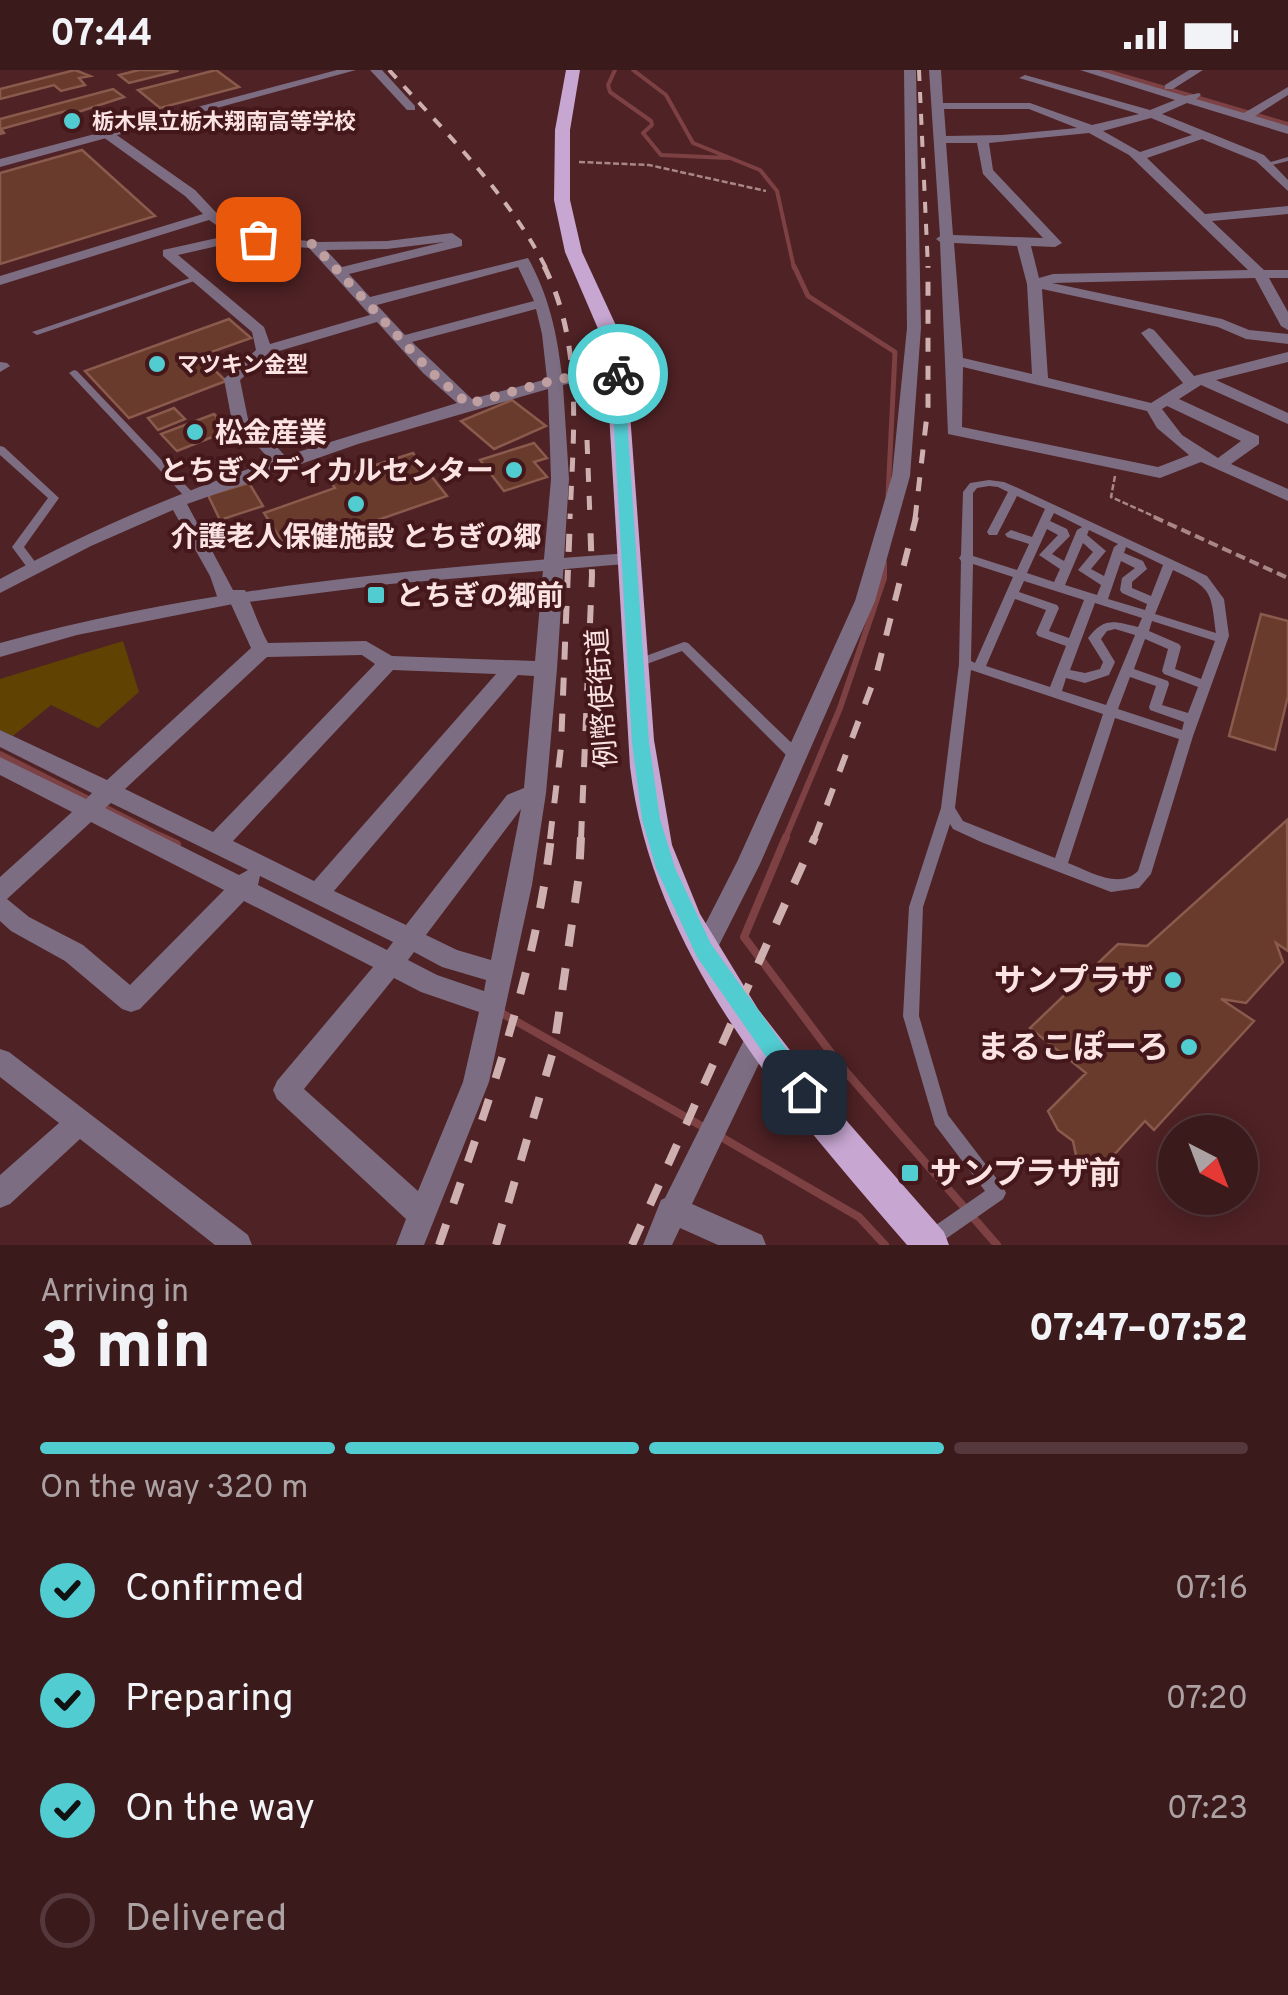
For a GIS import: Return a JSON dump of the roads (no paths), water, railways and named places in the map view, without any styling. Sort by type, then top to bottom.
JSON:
[{"type":"main road","name":"例幣使街道","points":[[573,70],[562,120],[568,238],[608,320],[618,369],[636,664],[651,819],[666,868],[704,950],[826,1122],[928,1244]]},
{"type":"street","points":[[0,164],[350,70]]},
{"type":"street","points":[[376,70],[411,108]]},
{"type":"street","points":[[704,950],[864,601],[901,476],[914,328],[910,70]]},
{"type":"street","points":[[935,70],[954,361],[954,430],[1160,472],[1212,460],[1253,440],[1160,404],[954,361]]},
{"type":"street","points":[[1086,70],[1191,97],[1288,130]]},
{"type":"street","points":[[1110,70],[1168,86],[1191,97]]},
{"type":"street","points":[[1168,86],[1197,70]]},
{"type":"street","points":[[1030,106],[1025,74],[1202,135],[1268,164],[1288,187]]},
{"type":"street","points":[[1250,115],[1288,90]]},
{"type":"street","points":[[939,139],[982,141],[1091,129],[1191,97]]},
{"type":"street","points":[[937,106],[1030,106],[1091,129],[1139,157],[1260,274],[1288,326]]},
{"type":"street","points":[[1250,115],[1288,122]]},
{"type":"street","points":[[108,134],[190,194],[235,238]]},
{"type":"street","points":[[1139,157],[1202,135]]},
{"type":"street","points":[[944,239],[1024,245],[1055,243],[987,171],[982,141]]},
{"type":"street","points":[[1201,218],[1288,210]]},
{"type":"street","points":[[0,281],[212,215]]},
{"type":"street","points":[[264,351],[259,330],[168,253],[235,238],[296,240],[315,246],[388,245],[452,238],[457,243],[340,272]]},
{"type":"street","points":[[1024,245],[1034,284],[1040,381]]},
{"type":"street","points":[[315,246],[429,370],[468,404]]},
{"type":"street","points":[[281,462],[257,435],[241,427],[232,379],[264,351],[523,261],[542,303],[550,334],[560,479],[535,793],[502,974],[476,1082],[410,1245]]},
{"type":"street","points":[[1034,284],[1052,278],[1288,274]]},
{"type":"street","points":[[1034,284],[1222,323],[1246,334],[1288,339]]},
{"type":"street","points":[[403,340],[542,303]]},
{"type":"street","points":[[1150,333],[1197,382],[1288,419]]},
{"type":"street","points":[[1160,404],[1197,382],[1288,357]]},
{"type":"street","points":[[0,587],[68,547],[183,497],[281,462],[468,404],[555,380],[618,369]]},
{"type":"street","points":[[1160,404],[1162,427],[1212,460],[1288,496]]},
{"type":"street","points":[[183,497],[219,576],[262,650]]},
{"type":"street","points":[[0,650],[103,622],[310,584],[629,559]]},
{"type":"street","points":[[0,892],[262,650],[366,648],[388,663],[547,669]]},
{"type":"street","points":[[216,844],[388,663]]},
{"type":"street","points":[[317,894],[512,668]]},
{"type":"street","points":[[0,738],[451,959],[502,974]]},
{"type":"street","points":[[0,765],[430,984],[495,1006]]},
{"type":"street","points":[[423,1215],[286,1090],[392,962],[515,802],[535,793]]},
{"type":"street","points":[[0,906],[20,924],[74,953],[131,1001],[262,867]]},
{"type":"street","points":[[656,1245],[760,1034]]},
{"type":"street","points":[[0,1062],[238,1245]]},
{"type":"street","points":[[0,1194],[77,1124]]},
{"type":"street","points":[[672,1210],[752,1245]]},
{"type":"lane","points":[[1268,164],[1288,159]]},
{"type":"lane","points":[[37,332],[199,278]]},
{"type":"lane","points":[[74,374],[183,497]]},
{"type":"lane","points":[[0,449],[54,498],[18,547],[34,567]]},
{"type":"lane","points":[[928,1244],[997,1193],[940,1118],[910,1016],[916,907],[948,808],[972,666],[965,558],[968,492],[974,485],[990,483],[1051,507],[1083,530],[1100,551],[1084,570],[1108,584]]},
{"type":"lane","points":[[993,532],[1014,490]]},
{"type":"lane","points":[[972,666],[1012,594],[1051,507]]},
{"type":"lane","points":[[1044,523],[1064,536],[1045,555],[1066,568]]},
{"type":"lane","points":[[948,808],[958,825],[1111,886],[1134,884],[1144,874],[1186,736],[1222,640],[1218,599],[1203,578],[1123,540],[1083,530]]},
{"type":"lane","points":[[1058,588],[1083,530]]},
{"type":"lane","points":[[1011,534],[1035,542]]},
{"type":"lane","points":[[1054,694],[1073,644],[1108,584],[1123,540]]},
{"type":"lane","points":[[1118,555],[1135,561],[1141,570],[1126,580],[1126,590],[1154,602]]},
{"type":"lane","points":[[965,558],[1222,640]]},
{"type":"lane","points":[[1060,866],[1110,712],[1170,562]]},
{"type":"lane","points":[[1012,594],[1053,608],[1042,633],[1073,644]]},
{"type":"lane","points":[[1062,673],[1085,678],[1104,672],[1109,662],[1094,638],[1103,628],[1115,626],[1175,648],[1168,671],[1205,685]]},
{"type":"lane","points":[[636,664],[684,646],[796,756]]},
{"type":"lane","points":[[972,666],[1186,736]]},
{"type":"lane","points":[[1127,671],[1163,684],[1155,708],[1192,720]]},
{"type":"waterway","points":[[615,70],[608,85],[610,92],[651,121],[652,125],[643,133],[661,155],[728,158]]},
{"type":"waterway","points":[[633,70],[666,95],[693,143],[760,170],[777,191],[794,268]]},
{"type":"waterway","points":[[1098,70],[1288,126]]},
{"type":"waterway","points":[[794,266],[808,296],[895,352],[888,496]]},
{"type":"waterway","points":[[785,839],[840,708],[884,578],[884,563]]},
{"type":"waterway","points":[[0,754],[167,839]]},
{"type":"waterway","points":[[162,837],[177,844]]},
{"type":"waterway","points":[[786,837],[744,937],[840,1065],[997,1245]]},
{"type":"waterway","points":[[498,1011],[705,1128]]},
{"type":"waterway","points":[[716,1134],[859,1217],[885,1245]]},
{"type":"railway","points":[[389,70],[494,189],[546,268]]},
{"type":"railway","points":[[919,70],[928,268]]},
{"type":"railway","points":[[544,266],[557,296],[571,359],[574,423],[570,519]]},
{"type":"railway","points":[[915,519],[928,406],[928,268]]},
{"type":"railway","points":[[587,440],[590,519]]},
{"type":"railway","points":[[550,839],[561,747],[570,517]]},
{"type":"railway","points":[[581,839],[592,575],[590,517]]},
{"type":"railway","points":[[814,839],[877,672],[916,517]]},
{"type":"railway","points":[[439,1245],[521,993],[551,837]]},
{"type":"railway","points":[[496,1245],[554,1048],[581,837]]},
{"type":"railway","points":[[632,1245],[815,837]]},
{"type":"place","name":"栃木県立栃木翔南高等学校","points":[[72,121]]},
{"type":"place","name":"マツキン金型","points":[[157,364]]},
{"type":"place","name":"松金産業","points":[[195,432]]},
{"type":"place","name":"とちぎメディカルセンター","points":[[514,470]]},
{"type":"place","name":"介護老人保健施設 とちぎの郷","points":[[356,504]]},
{"type":"place","name":"とちぎの郷前","points":[[376,595]]},
{"type":"place","name":"サンプラザ","points":[[1173,980]]},
{"type":"place","name":"まるこぽーろ","points":[[1189,1047]]},
{"type":"place","name":"サンプラザ前","points":[[910,1173]]}]
